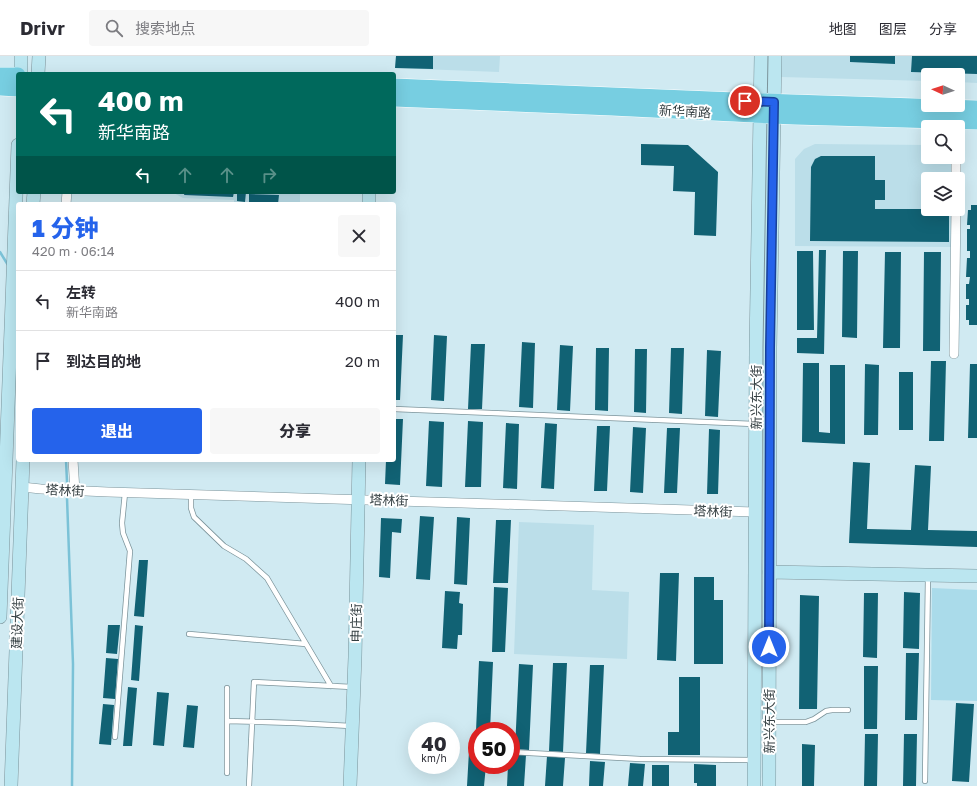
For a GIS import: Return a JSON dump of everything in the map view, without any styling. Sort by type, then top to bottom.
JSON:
[{"type":"main road","points":[[19,72],[21,56]]},
{"type":"main road","points":[[38,72],[39,56]]},
{"type":"main road","name":"新兴东大街","points":[[760,56],[767,108],[770,356],[769,786]]},
{"type":"main road","name":"新兴东大街","points":[[754,786],[756,424],[767,108],[775,56]]},
{"type":"main road","points":[[0,75],[16,75]]},
{"type":"main road","name":"新华南路","points":[[396,86],[767,108],[921,121]]},
{"type":"main road","points":[[0,88],[16,89]]},
{"type":"main road","name":"新华南路","points":[[396,100],[612,108],[977,108]]},
{"type":"main road","name":"新华南路","points":[[965,123],[977,122]]},
{"type":"main road","name":"建设大街","points":[[0,617],[16,202]]},
{"type":"main road","name":"建设大街","points":[[11,786],[23,462]]},
{"type":"main road","name":"申庄街","points":[[350,786],[354,688],[359,462]]},
{"type":"main road","points":[[769,572],[977,576]]},
{"type":"street","points":[[954,354],[956,216]]},
{"type":"street","points":[[73,462],[75,490]]},
{"type":"street","name":"塔林街","points":[[22,487],[125,493],[755,512]]},
{"type":"lane","points":[[396,409],[756,424]]},
{"type":"lane","points":[[115,737],[130,551],[123,533],[122,523],[125,493]]},
{"type":"lane","points":[[191,494],[191,508],[194,517],[224,546],[246,559],[267,578],[331,686]]},
{"type":"lane","points":[[925,781],[928,575]]},
{"type":"lane","points":[[189,634],[306,644]]},
{"type":"lane","points":[[249,786],[254,682],[354,688]]},
{"type":"lane","points":[[227,688],[227,773]]},
{"type":"lane","points":[[769,722],[806,722],[814,719],[826,711],[848,710]]},
{"type":"lane","points":[[227,721],[352,726]]},
{"type":"lane","points":[[520,752],[640,759],[754,760]]},
{"type":"shaded area","points":[[396,56],[500,56],[499,72],[395,68]]},
{"type":"shaded area","points":[[782,56],[977,56],[977,83],[965,82],[965,68],[921,68],[921,81],[781,77]]},
{"type":"shaded area","points":[[815,144],[921,145],[921,164],[951,164],[951,172],[921,172],[921,216],[951,216],[951,247],[795,246],[795,159],[804,149]]},
{"type":"shaded area","points":[[176,194],[300,194],[300,202],[234,202],[234,200],[183,198]]},
{"type":"shaded area","points":[[519,522],[594,525],[592,590],[629,592],[627,659],[514,654]]},
{"type":"shaded area","points":[[932,588],[977,590],[977,701],[931,700]]},
{"type":"building","points":[[396,56],[433,56],[433,69],[395,68]]},
{"type":"building","points":[[850,56],[895,56],[895,64],[850,62]]},
{"type":"building","points":[[912,56],[977,56],[977,74],[965,74],[965,68],[921,68],[921,72],[911,72]]},
{"type":"building","points":[[641,144],[688,145],[718,172],[716,236],[694,235],[695,192],[673,191],[674,166],[641,165]]},
{"type":"building","points":[[821,156],[875,156],[875,180],[885,180],[885,200],[875,200],[875,209],[921,209],[921,216],[949,216],[949,242],[810,241],[811,167],[815,159]]},
{"type":"building","points":[[184,194],[234,194],[233,197]]},
{"type":"building","points":[[237,194],[246,194],[245,202],[237,201]]},
{"type":"building","points":[[249,194],[279,195],[278,202],[249,202]]},
{"type":"building","points":[[971,205],[977,205],[977,325],[969,325],[969,320],[966,320],[966,305],[969,305],[969,299],[966,299],[966,284],[969,284],[970,277],[966,277],[967,258],[970,258],[970,251],[967,251],[967,229],[970,229],[970,225],[967,225],[968,210],[971,210]]},
{"type":"building","points":[[819,250],[826,250],[824,354],[797,353],[797,338],[817,338]]},
{"type":"building","points":[[797,251],[813,251],[814,330],[797,330]]},
{"type":"building","points":[[843,251],[858,251],[857,338],[842,337]]},
{"type":"building","points":[[885,252],[901,252],[900,348],[883,348]]},
{"type":"building","points":[[924,252],[941,252],[940,351],[923,351]]},
{"type":"building","points":[[396,335],[403,335],[400,400],[396,400]]},
{"type":"building","points":[[434,335],[447,336],[444,401],[431,400]]},
{"type":"building","points":[[522,342],[535,343],[533,408],[519,407]]},
{"type":"building","points":[[471,344],[485,344],[482,409],[468,409]]},
{"type":"building","points":[[560,345],[573,346],[570,411],[557,410]]},
{"type":"building","points":[[596,348],[609,348],[608,411],[595,410]]},
{"type":"building","points":[[671,348],[684,348],[682,414],[669,413]]},
{"type":"building","points":[[635,349],[647,349],[646,413],[634,412]]},
{"type":"building","points":[[707,350],[721,351],[718,417],[705,416]]},
{"type":"building","points":[[931,361],[946,361],[944,441],[929,441]]},
{"type":"building","points":[[803,363],[819,363],[819,432],[830,433],[830,365],[845,365],[845,444],[802,442]]},
{"type":"building","points":[[865,364],[879,365],[878,435],[864,435]]},
{"type":"building","points":[[970,364],[977,364],[977,438],[968,438]]},
{"type":"building","points":[[899,372],[913,372],[913,430],[899,430]]},
{"type":"building","points":[[396,419],[403,419],[400,485],[385,484],[386,462],[396,462]]},
{"type":"building","points":[[429,421],[444,422],[442,487],[426,486]]},
{"type":"building","points":[[468,421],[483,422],[481,487],[465,487]]},
{"type":"building","points":[[506,423],[519,424],[517,489],[503,488]]},
{"type":"building","points":[[545,423],[557,424],[554,489],[541,488]]},
{"type":"building","points":[[597,426],[610,426],[607,491],[594,491]]},
{"type":"building","points":[[633,427],[646,428],[643,493],[630,492]]},
{"type":"building","points":[[667,428],[680,428],[677,493],[664,493]]},
{"type":"building","points":[[709,429],[720,430],[718,494],[707,494]]},
{"type":"building","points":[[853,462],[870,463],[867,529],[911,530],[915,465],[931,466],[928,530],[977,531],[977,547],[849,543]]},
{"type":"building","points":[[420,516],[434,517],[430,580],[416,579]]},
{"type":"building","points":[[457,517],[470,518],[467,585],[454,584]]},
{"type":"building","points":[[381,518],[402,519],[401,533],[392,532],[390,578],[379,577]]},
{"type":"building","points":[[496,520],[511,520],[508,583],[493,583]]},
{"type":"building","points":[[139,560],[148,560],[144,617],[134,616]]},
{"type":"building","points":[[660,573],[679,573],[676,661],[657,660]]},
{"type":"building","points":[[694,577],[714,577],[714,600],[723,600],[723,664],[694,664]]},
{"type":"building","points":[[494,587],[508,588],[505,652],[492,652]]},
{"type":"building","points":[[445,591],[460,592],[459,603],[463,604],[462,635],[458,635],[457,649],[442,648]]},
{"type":"building","points":[[904,592],[920,593],[919,649],[903,648]]},
{"type":"building","points":[[864,593],[878,593],[877,658],[863,657]]},
{"type":"building","points":[[800,595],[819,596],[817,709],[799,709]]},
{"type":"building","points":[[108,625],[120,625],[117,654],[106,653]]},
{"type":"building","points":[[135,625],[143,626],[139,681],[131,680]]},
{"type":"building","points":[[906,653],[919,653],[917,720],[905,720]]},
{"type":"building","points":[[106,658],[118,659],[115,699],[103,698]]},
{"type":"building","points":[[479,661],[493,662],[490,722],[476,722]]},
{"type":"building","points":[[553,663],[567,663],[563,752],[549,751]]},
{"type":"building","points":[[519,664],[533,665],[529,750],[520,749],[520,722],[516,722]]},
{"type":"building","points":[[590,665],[604,665],[600,754],[586,753]]},
{"type":"building","points":[[864,666],[878,666],[877,729],[864,729]]},
{"type":"building","points":[[679,677],[700,677],[700,755],[668,755],[668,732],[679,732]]},
{"type":"building","points":[[128,687],[137,688],[132,746],[123,746]]},
{"type":"building","points":[[157,692],[169,693],[164,746],[153,745]]},
{"type":"building","points":[[956,703],[974,704],[969,782],[952,781]]},
{"type":"building","points":[[103,704],[114,705],[111,745],[99,744]]},
{"type":"building","points":[[187,705],[198,706],[194,748],[183,747]]},
{"type":"building","points":[[865,734],[878,734],[877,786],[864,786]]},
{"type":"building","points":[[904,734],[917,734],[916,786],[903,786]]},
{"type":"building","points":[[802,744],[815,745],[814,786],[802,786]]},
{"type":"building","points":[[520,755],[526,755],[524,786],[507,786],[508,774],[520,774]]},
{"type":"building","points":[[547,756],[565,758],[563,786],[545,786]]},
{"type":"building","points":[[590,761],[605,762],[603,786],[589,786]]},
{"type":"building","points":[[630,763],[645,764],[643,786],[628,786]]},
{"type":"building","points":[[694,764],[716,765],[716,786],[697,786],[697,783],[694,783]]},
{"type":"building","points":[[652,765],[669,765],[669,786],[652,786]]},
{"type":"building","points":[[468,768],[468,774],[485,774],[484,786],[467,786]]},
{"type":"waterway","points":[[0,252],[8,265]]},
{"type":"waterway","points":[[66,462],[67,482]]},
{"type":"waterway","points":[[67,498],[73,664],[72,786]]},
{"type":"route","points":[[745,101],[774,102],[770,348],[769,647]]}]
